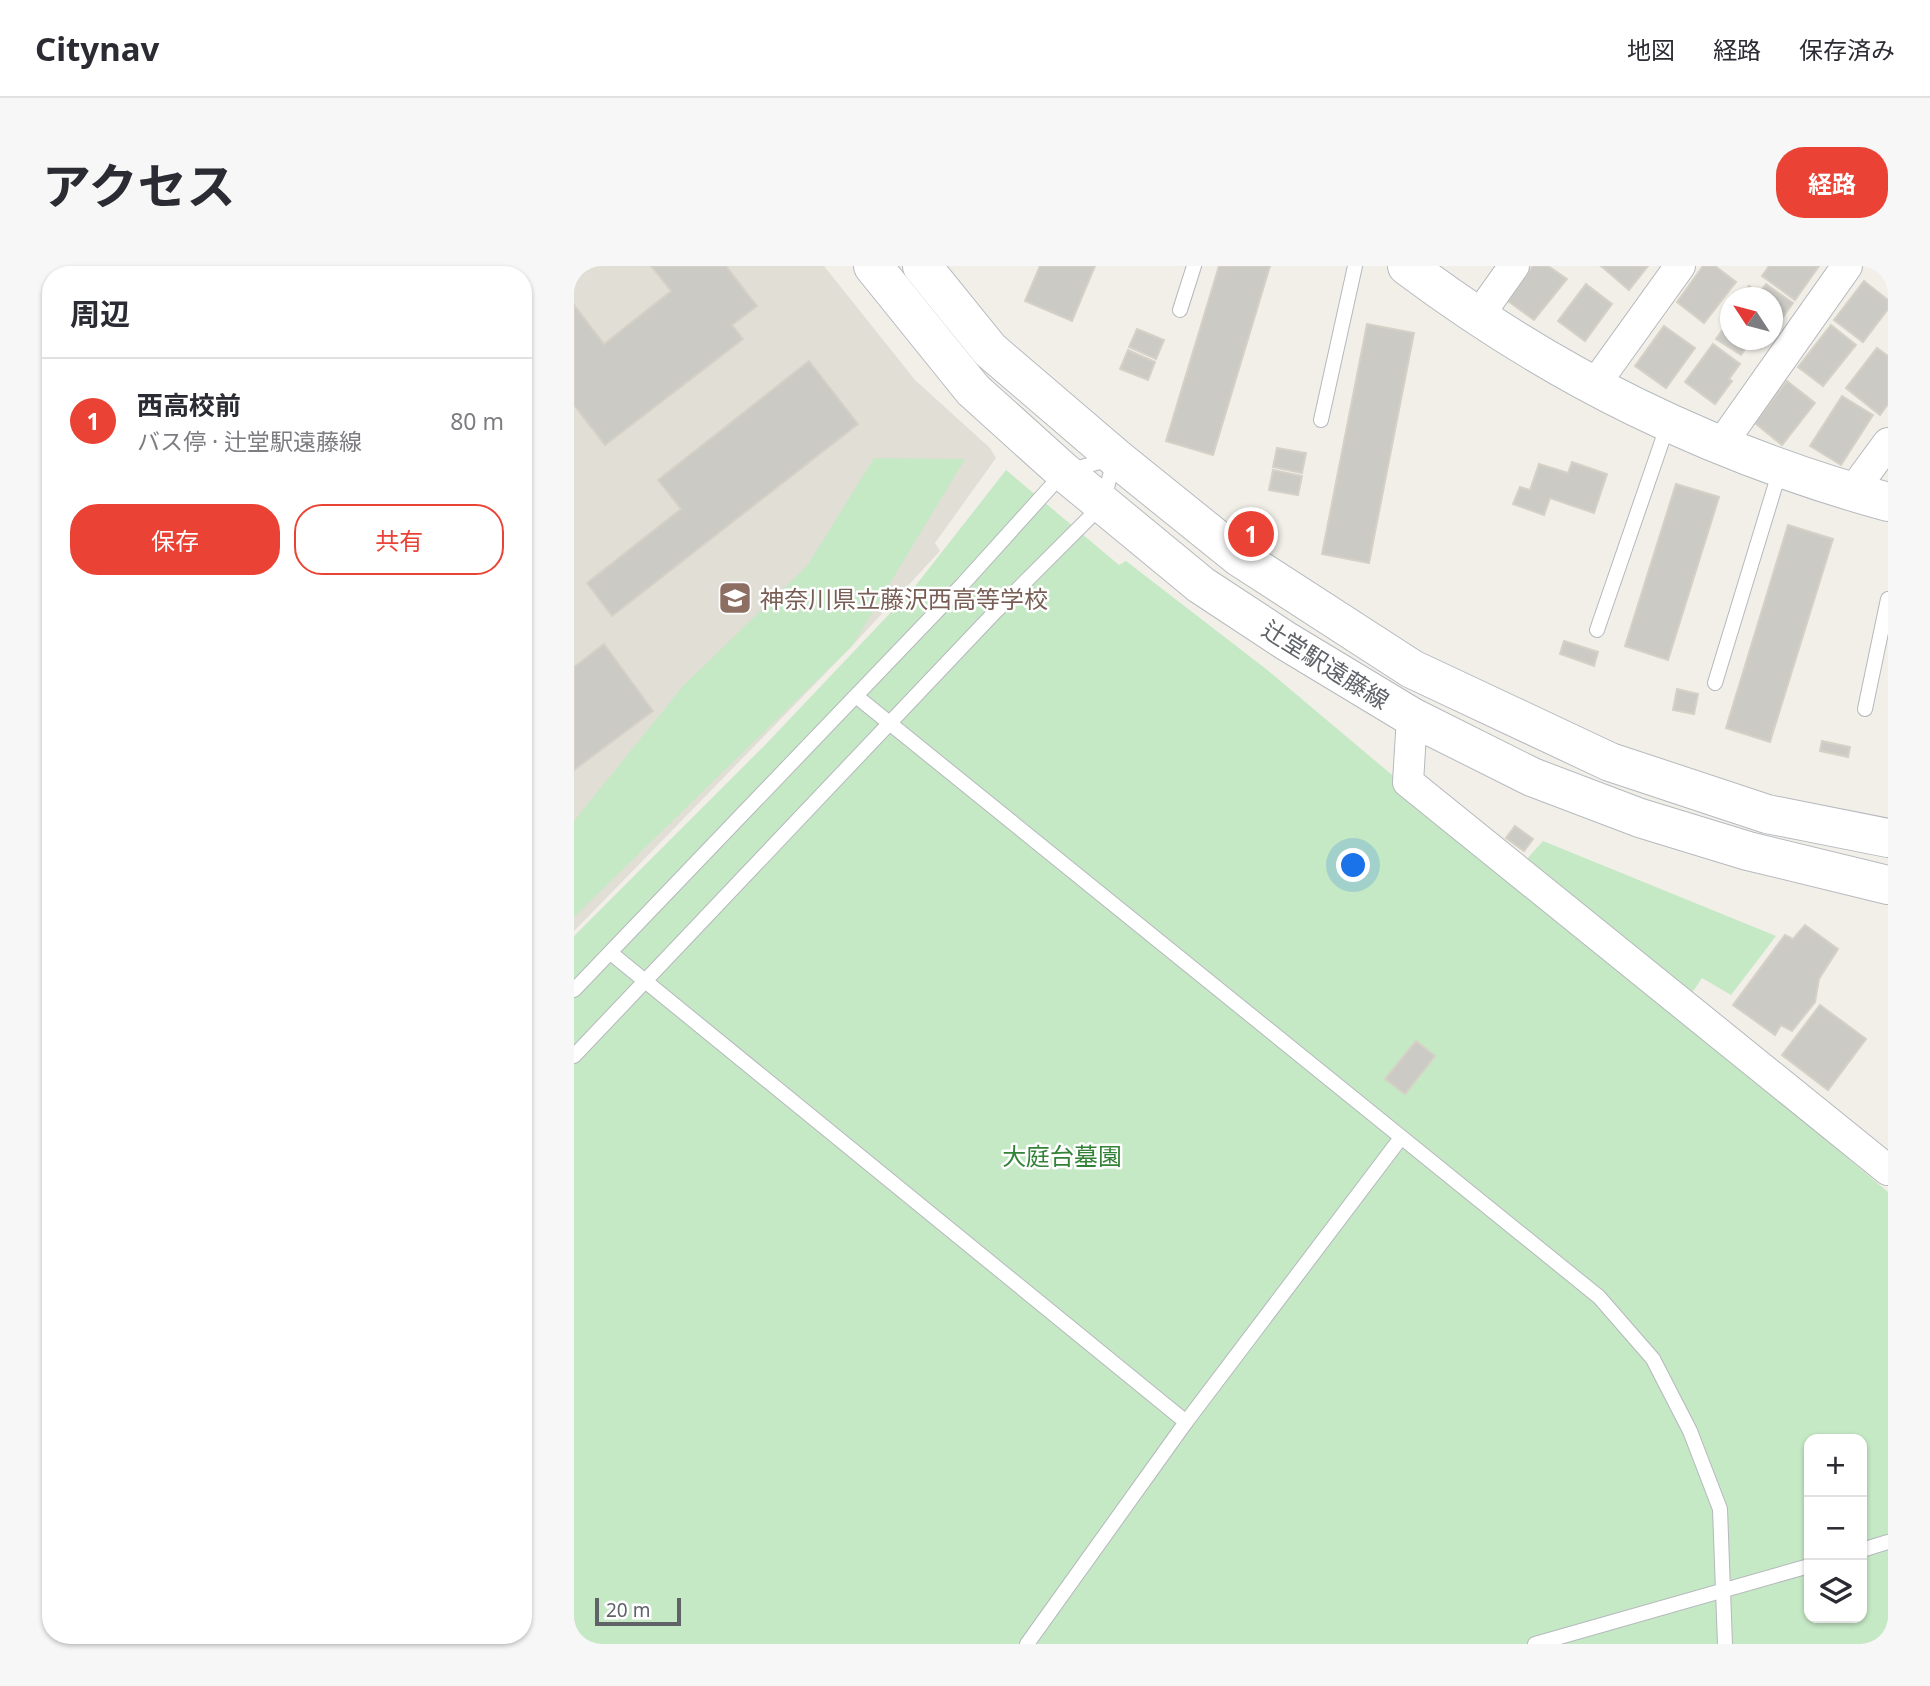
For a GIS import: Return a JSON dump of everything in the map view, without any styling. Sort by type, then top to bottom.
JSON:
[{"type":"street","name":"辻堂駅遠藤線","points":[[873,266],[973,390],[1064,472],[1201,585],[1412,718],[1532,777],[1640,818],[1748,851],[1888,885]]},
{"type":"street","name":"辻堂駅遠藤線","points":[[922,266],[990,350],[1115,457],[1239,557],[1412,669],[1610,762],[1767,814],[1888,838]]},
{"type":"street","points":[[1407,266],[1477,318],[1593,387],[1668,424],[1780,470],[1870,497],[1888,443]]},
{"type":"street","points":[[1477,318],[1514,266]]},
{"type":"street","points":[[1593,387],[1680,266]]},
{"type":"street","points":[[1720,446],[1847,266]]},
{"type":"street","points":[[1412,718],[1408,782],[1888,1170]]},
{"type":"lane","points":[[1180,310],[1194,266]]},
{"type":"lane","points":[[1321,420],[1354,266]]},
{"type":"lane","points":[[1597,630],[1668,424]]},
{"type":"lane","points":[[574,990],[612,954],[1064,472],[1115,457]]},
{"type":"lane","points":[[574,1056],[647,982],[889,723],[1103,504],[1115,457]]},
{"type":"lane","points":[[1716,683],[1780,470]]},
{"type":"lane","points":[[1866,709],[1888,599]]},
{"type":"lane","points":[[856,696],[1599,1297],[1653,1360],[1690,1431],[1720,1509],[1725,1644]]},
{"type":"lane","points":[[612,954],[1186,1422]]},
{"type":"lane","points":[[1027,1644],[1186,1422],[1401,1139]]},
{"type":"lane","points":[[1867,1548],[1888,1542]]},
{"type":"lane","points":[[1535,1644],[1804,1567]]},
{"type":"shaded area","name":"神奈川県立藤沢西高等学校","points":[[574,266],[824,266],[915,380],[990,448],[996,458],[935,543],[940,551],[852,646],[574,931]]},
{"type":"green space","points":[[874,458],[965,459],[852,646],[574,917],[574,821],[683,686],[807,566]]},
{"type":"green space","name":"大庭台墓園","points":[[1006,470],[1119,565],[1126,561],[1266,669],[1888,1192],[1888,1644],[574,1644],[574,936],[767,743],[913,589]]},
{"type":"green space","points":[[1543,841],[1776,936],[1731,995],[1702,978],[1692,993],[1525,861]]},
{"type":"building","points":[[651,266],[726,266],[757,306],[732,325],[743,339],[605,445],[574,405],[574,305],[604,344],[671,291]]},
{"type":"building","points":[[1040,266],[1095,266],[1072,321],[1025,301]]},
{"type":"building","points":[[1219,266],[1270,266],[1213,455],[1166,441]]},
{"type":"building","points":[[1533,266],[1548,266],[1567,279],[1534,320],[1508,301]]},
{"type":"building","points":[[1601,266],[1648,266],[1629,290]]},
{"type":"building","points":[[1703,266],[1715,266],[1736,282],[1732,287],[1720,287],[1720,302],[1704,323],[1677,302]]},
{"type":"building","points":[[1769,266],[1819,266],[1795,300],[1783,291],[1783,287],[1777,287],[1762,276]]},
{"type":"building","points":[[1864,281],[1888,300],[1888,309],[1863,342],[1834,320]]},
{"type":"building","points":[[1586,284],[1612,304],[1585,341],[1558,321]]},
{"type":"building","points":[[1783,296],[1793,303],[1783,317]]},
{"type":"building","points":[[1367,324],[1414,333],[1369,563],[1322,554]]},
{"type":"building","points":[[1831,325],[1856,345],[1823,386],[1798,367]]},
{"type":"building","points":[[1664,326],[1695,348],[1666,388],[1635,366]]},
{"type":"building","points":[[1137,329],[1164,340],[1156,359],[1129,347]]},
{"type":"building","points":[[1713,344],[1740,364],[1729,379],[1732,381],[1715,404],[1685,382]]},
{"type":"building","points":[[1877,348],[1888,356],[1888,404],[1880,415],[1846,388]]},
{"type":"building","points":[[1128,350],[1155,362],[1148,380],[1120,369]]},
{"type":"building","points":[[809,361],[858,424],[612,616],[587,583],[681,509],[658,480]]},
{"type":"building","points":[[1787,381],[1815,403],[1782,445],[1755,423]]},
{"type":"building","points":[[1842,396],[1873,415],[1841,465],[1810,446]]},
{"type":"building","points":[[1277,448],[1306,453],[1302,473],[1273,467]]},
{"type":"building","points":[[1572,462],[1607,474],[1594,513],[1550,498],[1544,515],[1513,504],[1520,487],[1530,490],[1539,464],[1568,473]]},
{"type":"building","points":[[1273,470],[1302,476],[1298,495],[1269,490]]},
{"type":"building","points":[[1676,484],[1719,497],[1668,660],[1625,646]]},
{"type":"building","points":[[1250,523],[1268,536],[1263,542],[1245,529]]},
{"type":"building","points":[[1788,525],[1833,539],[1770,742],[1726,728]]},
{"type":"building","points":[[1564,641],[1598,652],[1594,666],[1560,654]]},
{"type":"building","points":[[604,644],[653,711],[574,770],[574,667]]},
{"type":"building","points":[[1677,689],[1698,694],[1694,714],[1673,710]]},
{"type":"building","points":[[1822,741],[1850,747],[1848,757],[1820,751]]},
{"type":"building","points":[[1515,826],[1533,839],[1524,851],[1506,838]]},
{"type":"building","points":[[1805,925],[1838,949],[1819,979],[1815,1002],[1792,1031],[1781,1025],[1775,1035],[1733,1005],[1785,935],[1793,939]]},
{"type":"building","points":[[1820,1005],[1866,1039],[1828,1090],[1782,1055]]},
{"type":"building","points":[[1416,1041],[1435,1056],[1405,1094],[1385,1079]]},
{"type":"place","name":"西高校前","points":[[1251,534]]},
{"type":"place","name":"神奈川県立藤沢西高等学校","points":[[735,598]]}]
